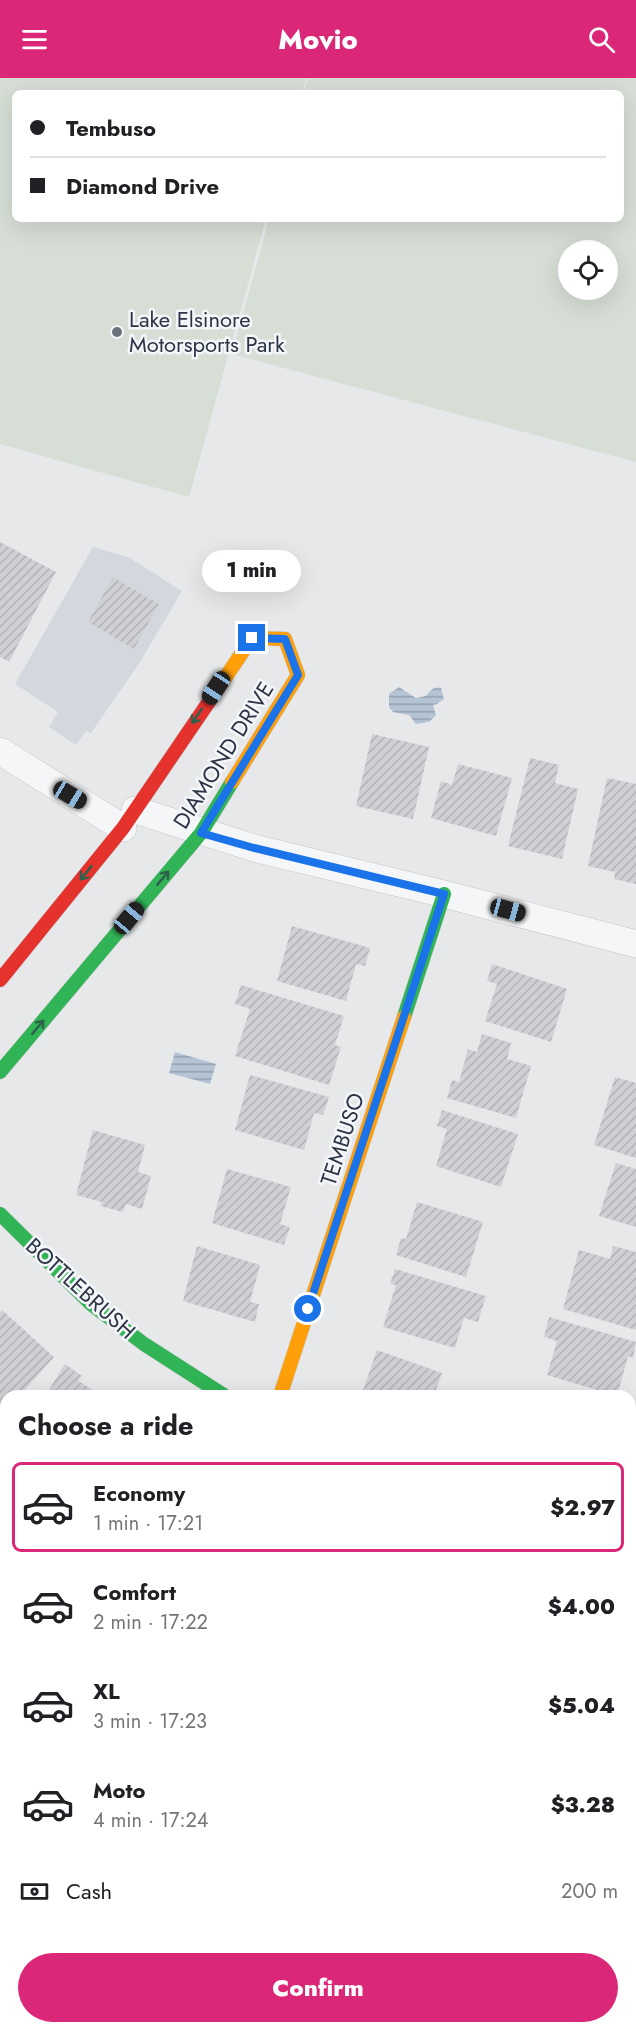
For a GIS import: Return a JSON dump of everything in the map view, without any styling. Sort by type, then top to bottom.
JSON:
[{"type":"street","name":"DIAMOND DRIVE","points":[[0,980],[129,819],[252,638],[285,639],[298,675],[201,833],[0,1072]]},
{"type":"street","points":[[0,751],[129,819],[201,833],[636,944]]},
{"type":"street","name":"TEMBUSO","points":[[282,1390],[444,894]]},
{"type":"street","name":"BOTTLEBRUSH","points":[[0,1214],[92,1304],[144,1344],[216,1390]]},
{"type":"shaded area","name":"Lake Elsinore Motorsports Park","points":[[0,78],[306,78],[303,90],[12,90],[12,222],[265,222],[189,497],[0,444]]},
{"type":"shaded area","points":[[308,78],[636,78],[636,462],[232,354],[268,222],[624,222],[624,90],[305,90]]},
{"type":"shaded area","points":[[93,547],[128,557],[182,591],[140,662],[91,733],[86,731],[76,745],[49,727],[58,712],[15,684]]},
{"type":"water","points":[[399,687],[416,698],[426,696],[434,688],[441,688],[444,699],[433,705],[436,715],[429,722],[416,724],[409,715],[393,712],[389,707],[389,694]]},
{"type":"water","points":[[175,1052],[216,1064],[210,1084],[169,1073]]},
{"type":"building","points":[[0,542],[56,572],[9,662],[0,657]]},
{"type":"building","points":[[113,577],[159,604],[134,649],[88,622]]},
{"type":"building","points":[[372,734],[429,747],[413,819],[356,806]]},
{"type":"building","points":[[530,758],[559,765],[555,783],[578,789],[562,859],[508,846]]},
{"type":"building","points":[[458,764],[512,778],[496,836],[431,818],[441,781],[452,785]]},
{"type":"building","points":[[607,778],[636,784],[636,884],[614,879],[615,872],[588,866]]},
{"type":"building","points":[[292,926],[370,948],[365,966],[356,964],[346,1001],[277,981]]},
{"type":"building","points":[[492,964],[567,989],[551,1042],[485,1021],[497,984],[487,981]]},
{"type":"building","points":[[241,985],[344,1016],[335,1045],[341,1047],[329,1085],[235,1056],[250,1009],[235,1004]]},
{"type":"building","points":[[482,1034],[511,1043],[507,1059],[531,1066],[516,1118],[447,1098],[452,1080],[459,1082],[468,1049],[477,1052]]},
{"type":"building","points":[[250,1075],[329,1097],[323,1115],[314,1113],[304,1150],[235,1130]]},
{"type":"building","points":[[615,1077],[636,1083],[636,1158],[594,1145]]},
{"type":"building","points":[[442,1110],[518,1134],[501,1187],[436,1166],[447,1129],[437,1126]]},
{"type":"building","points":[[93,1130],[145,1145],[138,1172],[151,1176],[142,1209],[126,1204],[123,1212],[101,1206],[102,1202],[76,1195]]},
{"type":"building","points":[[616,1163],[636,1169],[636,1227],[599,1216]]},
{"type":"building","points":[[227,1169],[291,1187],[280,1224],[290,1227],[284,1245],[212,1223]]},
{"type":"building","points":[[417,1202],[483,1222],[466,1277],[396,1255],[401,1238],[406,1239]]},
{"type":"building","points":[[197,1246],[260,1265],[250,1302],[259,1304],[255,1322],[183,1301]]},
{"type":"building","points":[[613,1246],[636,1252],[636,1330],[563,1309],[579,1250],[610,1259]]},
{"type":"building","points":[[395,1269],[486,1296],[478,1322],[464,1318],[455,1348],[383,1327],[396,1285],[390,1284]]},
{"type":"building","points":[[2,1310],[54,1357],[24,1390],[0,1390],[0,1313]]},
{"type":"building","points":[[549,1317],[636,1342],[633,1358],[628,1356],[619,1390],[597,1390],[547,1375],[557,1341],[544,1337]]},
{"type":"building","points":[[377,1350],[442,1373],[436,1390],[363,1390]]},
{"type":"building","points":[[65,1364],[82,1376],[78,1381],[93,1390],[49,1390]]},
{"type":"traffic: fast","points":[[0,1072],[201,833],[232,782]]},
{"type":"traffic: fast","points":[[404,1017],[444,894]]},
{"type":"traffic: fast","points":[[0,1214],[91,1304],[144,1344],[216,1390]]},
{"type":"traffic: slow","points":[[221,684],[252,638],[285,639],[298,675],[232,782]]},
{"type":"traffic: slow","points":[[282,1390],[404,1017]]},
{"type":"traffic: jam","points":[[0,980],[123,828],[221,684]]},
{"type":"place","name":"Lake Elsinore Motorsports Park","points":[[117,332]]},
{"type":"route","points":[[252,638],[285,639],[298,675],[201,833],[444,894],[308,1309]]}]
